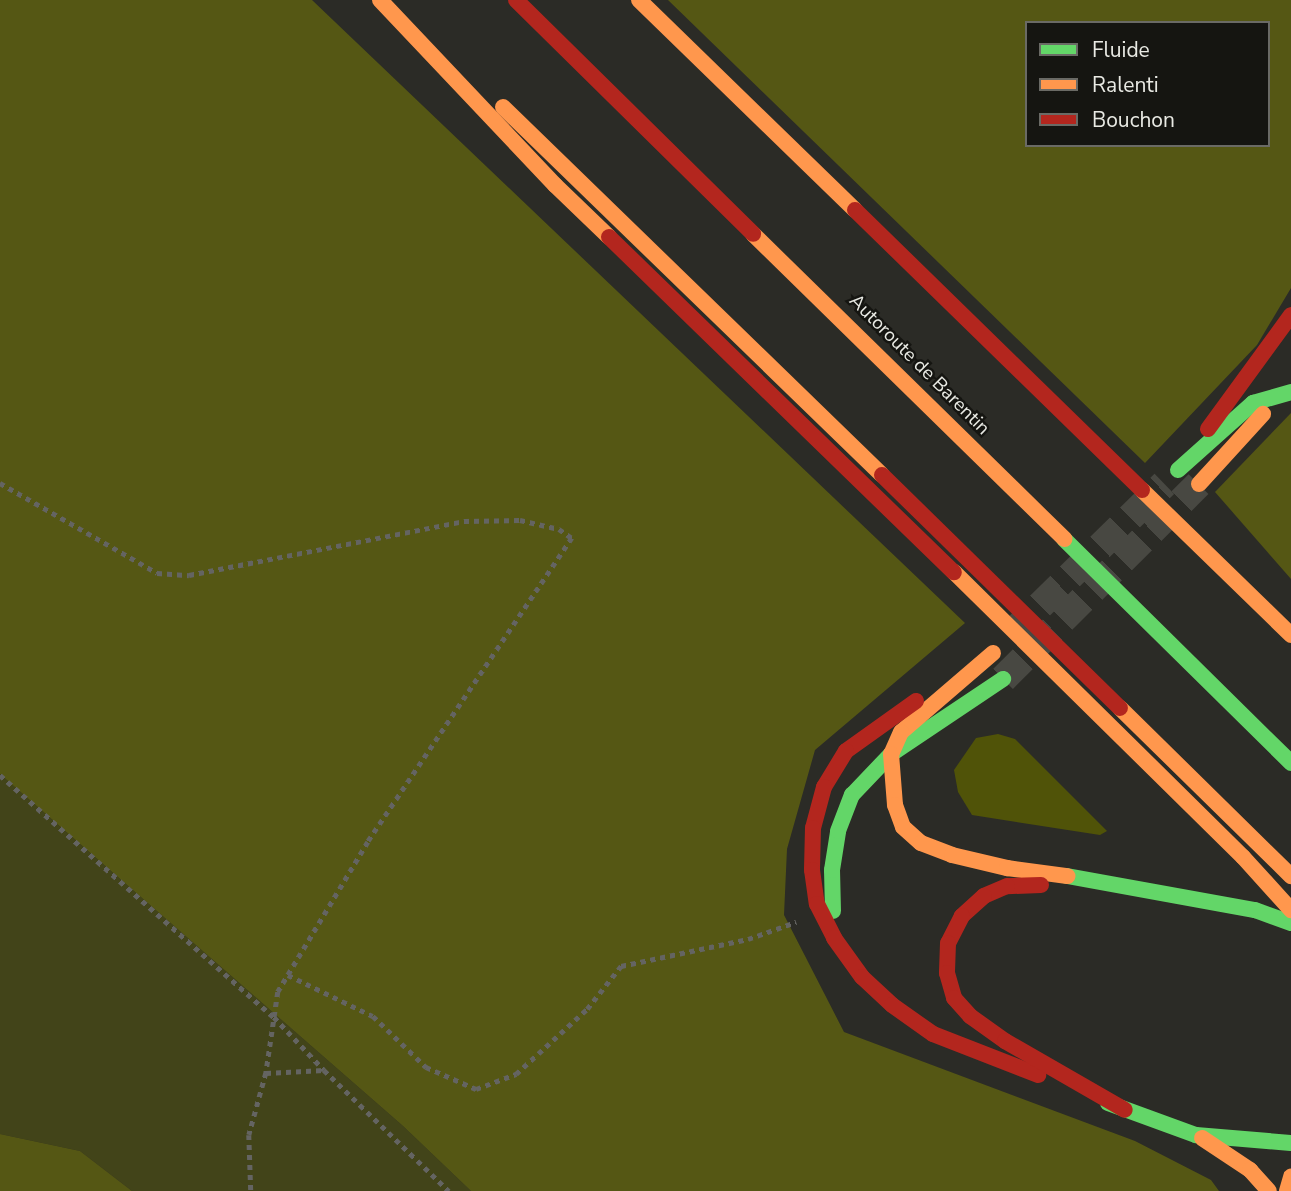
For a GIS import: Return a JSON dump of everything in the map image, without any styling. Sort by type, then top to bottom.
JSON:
[{"type":"main road","points":[[380,0],[555,185],[1243,858],[1291,910]]},
{"type":"main road","name":"Autoroute de Barentin","points":[[516,0],[1291,763]]},
{"type":"main road","points":[[639,0],[1291,635]]},
{"type":"main road","points":[[412,32],[534,134],[1291,876]]},
{"type":"main road","points":[[1286,393],[1253,402],[1178,470],[1291,315]]},
{"type":"main road","points":[[1199,484],[1286,393],[1291,378]]},
{"type":"main road","points":[[1269,1191],[1251,1170],[1196,1135],[1125,1110],[933,1034],[892,1005],[862,977],[834,938],[817,904],[812,870],[813,828],[824,787],[846,751],[993,653],[901,732],[891,754],[895,805],[903,827],[921,843],[952,855],[1007,868],[1123,884],[1255,910],[1291,923]]},
{"type":"main road","points":[[834,938],[832,870],[838,831],[852,795],[891,754],[1003,679]]},
{"type":"main road","points":[[1123,884],[1007,886],[984,896],[961,916],[948,943],[947,973],[954,998],[971,1016],[1005,1041],[1125,1110]]},
{"type":"main road","points":[[1196,1135],[1291,1143]]},
{"type":"main road","points":[[1287,1191],[1291,1177]]},
{"type":"path","points":[[0,483],[157,573],[189,575],[464,522],[520,520],[559,529],[572,538],[368,842],[278,992],[266,1073],[249,1135],[251,1191]]},
{"type":"path","points":[[0,775],[274,1017],[324,1070],[449,1191]]},
{"type":"path","points":[[288,975],[373,1016],[426,1067],[476,1089],[516,1074],[587,1009],[621,966],[748,939],[822,914]]},
{"type":"path","points":[[266,1073],[324,1070]]},
{"type":"green space","points":[[0,774],[403,1126],[471,1191],[132,1191],[80,1151],[0,1134]]},
{"type":"shaded area","points":[[0,0],[312,0],[965,623],[815,750],[787,849],[784,915],[844,1032],[1135,1141],[1211,1180],[1219,1191],[471,1191],[403,1126],[0,774]]},
{"type":"shaded area","points":[[668,0],[1291,0],[1291,288],[1257,345],[1145,463]]},
{"type":"shaded area","points":[[1291,413],[1291,579],[1215,492]]},
{"type":"shaded area","points":[[998,734],[1015,739],[1107,831],[1100,835],[972,815],[958,792],[954,770],[976,738]]},
{"type":"shaded area","points":[[0,1134],[80,1151],[132,1191],[0,1191]]},
{"type":"tunnel","points":[[1010,635],[1164,484]]},
{"type":"tunnel","points":[[1003,679],[1199,484]]},
{"type":"traffic: fast","points":[[1178,470],[1253,403],[1291,392]]},
{"type":"traffic: fast","points":[[1064,539],[1291,763]]},
{"type":"traffic: fast","points":[[833,911],[832,870],[838,831],[852,795],[891,754],[1003,679]]},
{"type":"traffic: fast","points":[[1067,876],[1255,910],[1291,923]]},
{"type":"traffic: fast","points":[[1108,1103],[1196,1135],[1291,1143]]},
{"type":"traffic: slow","points":[[380,0],[555,185],[609,237]]},
{"type":"traffic: slow","points":[[639,0],[855,210]]},
{"type":"traffic: slow","points":[[503,107],[882,475]]},
{"type":"traffic: slow","points":[[753,234],[1064,539]]},
{"type":"traffic: slow","points":[[1199,484],[1263,414]]},
{"type":"traffic: slow","points":[[1142,490],[1291,635]]},
{"type":"traffic: slow","points":[[954,572],[1243,857],[1291,910]]},
{"type":"traffic: slow","points":[[993,653],[901,732],[891,754],[895,805],[903,827],[921,843],[952,855],[1007,868],[1067,876]]},
{"type":"traffic: slow","points":[[1120,708],[1291,876]]},
{"type":"traffic: slow","points":[[1202,1138],[1250,1170],[1269,1191]]},
{"type":"traffic: slow","points":[[1287,1191],[1291,1177]]},
{"type":"traffic: jam","points":[[516,0],[753,234]]},
{"type":"traffic: jam","points":[[855,210],[1142,490]]},
{"type":"traffic: jam","points":[[609,237],[954,572]]},
{"type":"traffic: jam","points":[[1208,429],[1291,315]]},
{"type":"traffic: jam","points":[[882,475],[1120,708]]},
{"type":"traffic: jam","points":[[916,701],[846,751],[824,787],[813,828],[812,870],[817,904],[834,938],[862,977],[892,1005],[933,1034],[1038,1075]]},
{"type":"traffic: jam","points":[[1041,885],[1007,886],[984,896],[962,916],[948,943],[947,973],[954,998],[970,1016],[1005,1041],[1125,1110]]}]
